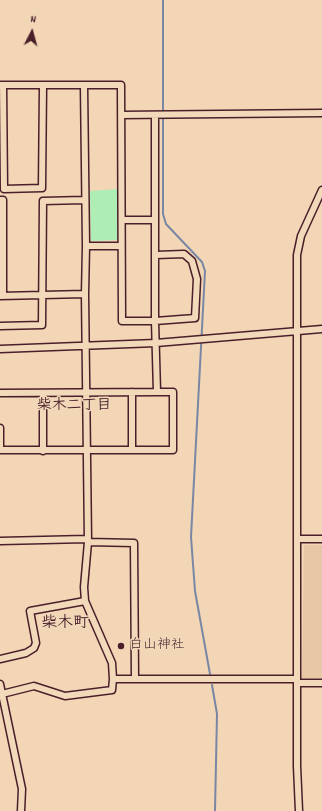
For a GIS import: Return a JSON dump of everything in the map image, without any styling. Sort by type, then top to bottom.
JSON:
[{"type":"street","points":[[43,86],[42,188],[4,189],[2,85],[121,85],[122,321],[155,321],[195,318],[197,279],[192,261],[184,254],[156,255]]},
{"type":"street","points":[[2,694],[34,686],[65,696],[112,690],[112,663],[85,602],[84,587],[87,540],[87,451],[84,86]]},
{"type":"street","points":[[121,115],[322,114]]},
{"type":"street","points":[[156,115],[155,321],[157,392]]},
{"type":"street","points":[[299,811],[297,766],[297,254],[301,236],[322,190]]},
{"type":"street","points":[[0,200],[3,200],[2,296],[85,294]]},
{"type":"street","points":[[0,326],[42,325],[43,200],[84,200]]},
{"type":"street","points":[[122,220],[155,220]]},
{"type":"street","points":[[86,246],[121,246]]},
{"type":"street","points":[[0,349],[156,343],[322,329]]},
{"type":"street","points":[[132,392],[132,449]]},
{"type":"street","points":[[0,393],[173,392],[173,450],[0,450],[0,428]]},
{"type":"street","points":[[43,393],[44,451]]},
{"type":"street","points":[[298,539],[322,539]]},
{"type":"street","points":[[0,540],[87,540],[134,543],[135,679]]},
{"type":"street","points":[[0,659],[26,653],[34,648],[36,643],[30,611],[85,602]]},
{"type":"street","points":[[113,679],[297,681],[322,683]]},
{"type":"street","points":[[0,684],[22,789],[21,811]]},
{"type":"shaded area","points":[[304,545],[322,545],[322,678],[302,678]]},
{"type":"green space","points":[[118,189],[118,240],[91,241],[90,191]]},
{"type":"waterway","points":[[163,0],[163,214],[166,224],[202,262],[205,271],[191,537],[195,591],[210,674]]},
{"type":"waterway","points":[[212,685],[217,714],[215,811]]},
{"type":"place","name":"白山神社","points":[[121,646]]},
{"type":"district","name":"柴木二丁目","points":[[74,407]]},
{"type":"district","name":"柴木町","points":[[65,625]]}]
